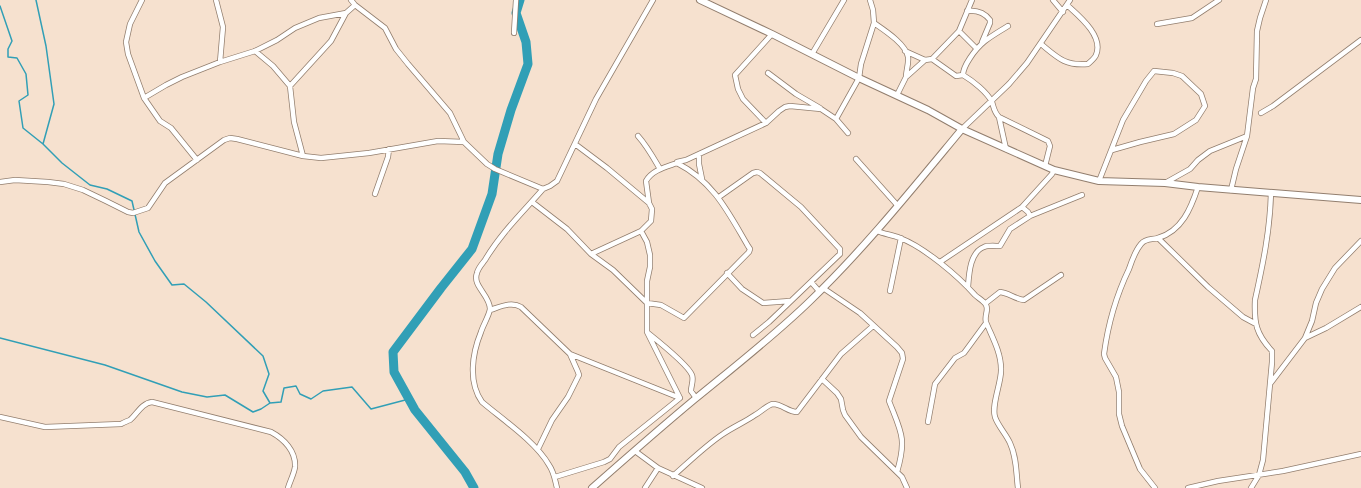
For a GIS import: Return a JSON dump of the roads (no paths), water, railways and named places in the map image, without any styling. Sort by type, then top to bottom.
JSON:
[{"type":"street","points":[[142,0],[130,24],[126,46],[144,98],[160,121],[171,128],[197,160]]},
{"type":"street","points":[[216,0],[223,27],[220,62]]},
{"type":"street","points":[[351,0],[355,5],[385,28],[396,49],[450,113],[464,142],[487,164],[543,189]]},
{"type":"street","points":[[514,33],[516,0]]},
{"type":"street","points":[[557,488],[555,477],[550,465],[538,449],[482,402],[476,394],[473,383],[474,358],[477,343],[490,310],[486,295],[477,282],[477,273],[511,224],[543,189],[550,186],[557,180],[596,99],[653,0]]},
{"type":"street","points":[[700,0],[710,2],[859,78],[928,110],[962,130],[1054,170],[1099,181],[1164,183],[1231,190],[1361,200]]},
{"type":"street","points":[[812,54],[844,0]]},
{"type":"street","points":[[836,119],[859,78],[861,64],[874,23],[873,10],[870,0]]},
{"type":"street","points":[[905,51],[925,60],[932,59],[958,31],[972,0]]},
{"type":"street","points":[[1052,0],[1063,12]]},
{"type":"street","points":[[592,488],[696,398],[768,339],[821,290],[877,231],[962,130],[1010,84],[1041,44],[1070,0]]},
{"type":"street","points":[[1157,24],[1192,18],[1219,0]]},
{"type":"street","points":[[1231,190],[1247,136],[1253,88],[1256,79],[1257,31],[1266,0]]},
{"type":"street","points":[[290,86],[331,41],[346,13],[355,5]]},
{"type":"street","points":[[1041,44],[1057,58],[1069,64],[1088,64],[1096,56],[1097,50],[1092,30],[1067,5]]},
{"type":"street","points":[[967,11],[975,10],[985,14],[990,20],[982,42]]},
{"type":"street","points":[[144,98],[166,85],[182,78],[220,62],[255,51],[277,40],[295,28],[319,18],[346,13]]},
{"type":"street","points":[[874,23],[896,39],[908,57],[906,77],[897,95]]},
{"type":"street","points":[[963,75],[966,65],[976,48],[982,42],[1008,26]]},
{"type":"street","points":[[958,31],[976,48]]},
{"type":"street","points":[[766,123],[743,100],[738,89],[735,75],[772,34]]},
{"type":"street","points":[[1261,113],[1273,106],[1361,40]]},
{"type":"street","points":[[255,51],[276,70],[290,86],[294,122],[303,156]]},
{"type":"street","points":[[932,59],[956,76],[963,75],[974,82],[992,101],[995,113],[998,117],[1006,149]]},
{"type":"street","points":[[906,77],[925,60]]},
{"type":"street","points":[[1099,181],[1123,120],[1146,81],[1154,71],[1174,73],[1182,76],[1201,94],[1205,106],[1196,120],[1174,134],[1112,150]]},
{"type":"street","points":[[768,73],[796,94],[836,119],[848,133]]},
{"type":"street","points":[[649,203],[646,181],[660,169],[686,160],[766,123],[785,107],[790,106],[821,109]]},
{"type":"street","points":[[998,117],[1048,141],[1050,146],[1045,166]]},
{"type":"street","points":[[638,136],[650,149],[650,153],[660,169]]},
{"type":"street","points":[[1164,183],[1190,169],[1198,160],[1210,151],[1247,136]]},
{"type":"street","points":[[0,182],[15,180],[64,184],[83,190],[133,213],[148,208],[165,183],[224,140],[230,138],[303,156],[321,158],[369,153],[438,141],[464,142]]},
{"type":"street","points":[[575,144],[608,168],[649,203],[652,208],[651,221],[641,230],[591,254]]},
{"type":"street","points":[[376,194],[388,158],[388,149]]},
{"type":"street","points":[[699,154],[702,179]]},
{"type":"street","points":[[856,159],[898,206]]},
{"type":"street","points":[[532,202],[567,229],[591,254],[613,270],[647,303],[661,305],[684,318],[749,252],[750,249],[719,197],[702,179],[677,162]]},
{"type":"street","points":[[940,262],[1022,207],[1054,170]]},
{"type":"street","points":[[719,197],[753,173],[760,173],[801,207],[840,249],[841,252],[769,322],[752,335]]},
{"type":"street","points":[[1155,488],[1140,469],[1122,426],[1119,414],[1119,392],[1116,377],[1104,354],[1111,316],[1121,286],[1135,253],[1142,243],[1148,239],[1158,238],[1172,231],[1184,218],[1192,204],[1198,187]]},
{"type":"street","points":[[1251,488],[1259,475],[1263,460],[1272,351],[1262,340],[1256,324],[1255,300],[1265,254],[1270,216],[1271,193]]},
{"type":"street","points":[[968,287],[969,270],[978,250],[984,246],[1000,246],[1010,230],[1030,216],[1082,195]]},
{"type":"street","points":[[1022,207],[1030,216]]},
{"type":"street","points":[[641,230],[648,242],[650,255],[650,267],[647,281],[647,332],[680,398]]},
{"type":"street","points":[[877,231],[901,238],[940,262],[978,298],[986,303]]},
{"type":"street","points":[[890,292],[901,238]]},
{"type":"street","points":[[1158,238],[1208,287],[1243,317],[1256,324]]},
{"type":"street","points":[[1269,386],[1304,338],[1312,321],[1316,303],[1322,289],[1335,268],[1361,241]]},
{"type":"street","points":[[727,273],[742,289],[763,303],[791,300]]},
{"type":"street","points":[[986,303],[1000,292],[1024,300],[1061,275]]},
{"type":"street","points":[[811,282],[821,290],[860,313],[902,353],[903,359],[890,402],[899,424],[903,443],[901,459],[897,472]]},
{"type":"street","points":[[986,303],[986,323],[997,350],[1002,371],[996,398],[995,416],[1010,443],[1015,459],[1018,488]]},
{"type":"street","points":[[490,310],[517,304],[570,354],[680,398]]},
{"type":"street","points":[[1304,338],[1326,328],[1361,307]]},
{"type":"street","points":[[928,422],[935,384],[955,358],[964,353],[986,323]]},
{"type":"street","points":[[673,476],[722,434],[754,416],[766,407],[772,404],[792,412],[797,412],[845,351],[874,326]]},
{"type":"street","points":[[647,332],[674,355],[690,372],[693,378],[690,391],[696,398]]},
{"type":"street","points":[[538,449],[552,420],[568,397],[578,375],[570,354]]},
{"type":"street","points":[[822,379],[837,393],[841,399],[845,415],[861,437],[902,477],[906,488]]},
{"type":"street","points":[[555,477],[610,459],[619,447],[680,398]]},
{"type":"street","points":[[0,417],[45,426],[121,424],[130,419],[148,402],[152,402],[271,432],[278,436],[286,443],[294,458],[295,468],[288,488]]},
{"type":"street","points":[[635,451],[658,468],[702,488]]},
{"type":"street","points":[[1188,488],[1218,481],[1283,471],[1361,454]]},
{"type":"street","points":[[645,488],[658,468]]},
{"type":"waterway","points":[[36,0],[46,46],[54,104],[43,144]]},
{"type":"waterway","points":[[474,488],[465,472],[415,410],[394,372],[393,352],[472,249],[492,194],[498,154],[511,110],[528,64],[526,42],[516,13],[520,0]]},
{"type":"waterway","points":[[0,6],[12,41],[8,49],[8,57],[17,58],[26,74],[28,95],[19,101],[23,128],[43,144],[62,163],[90,185],[107,189],[132,201],[139,232],[155,261],[172,285],[184,284],[206,302],[263,356],[269,374],[263,391],[270,403],[281,402],[284,388],[296,386],[300,394],[311,399],[323,391],[352,387],[371,409],[409,399]]},
{"type":"waterway","points":[[0,338],[105,365],[182,392],[207,397],[225,395],[253,412],[270,403]]}]
